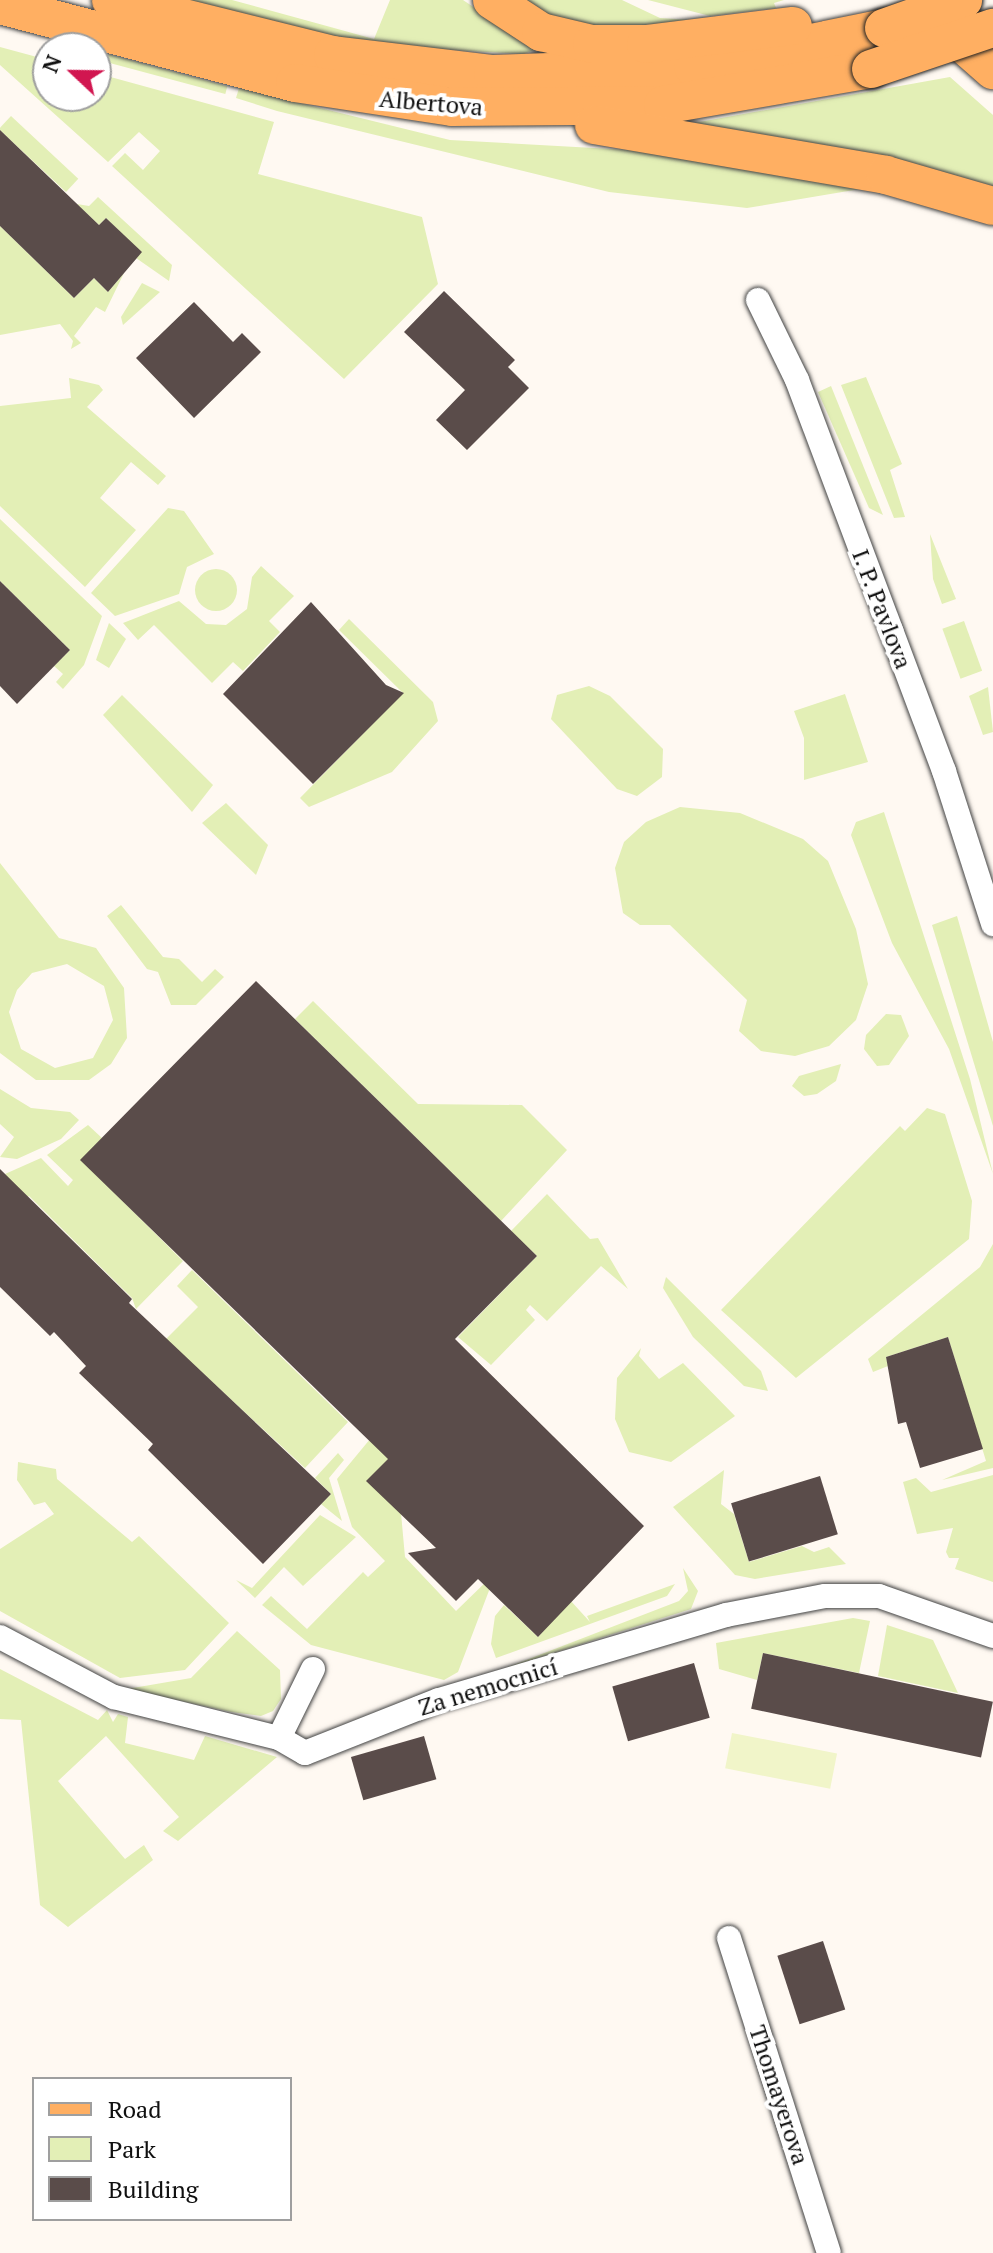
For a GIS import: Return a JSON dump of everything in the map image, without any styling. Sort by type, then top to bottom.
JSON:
[{"type":"main road","name":"Albertova","points":[[111,0],[333,55],[438,71],[653,71],[759,57],[828,31]]},
{"type":"main road","points":[[492,0],[541,32],[592,44],[884,28],[963,0]]},
{"type":"main road","points":[[913,0],[993,70]]},
{"type":"main road","points":[[952,0],[993,36]]},
{"type":"main road","name":"Albertova","points":[[0,5],[351,95],[496,109],[725,99],[871,69],[993,28]]},
{"type":"main road","points":[[496,109],[805,159],[993,206]]},
{"type":"street","name":"I. P. Pavlova","points":[[758,300],[797,380],[944,771],[993,924]]},
{"type":"street","name":"Za nemocnicí","points":[[0,1637],[114,1697],[279,1738],[305,1753],[439,1700],[726,1615],[825,1596],[879,1596],[993,1636]]},
{"type":"street","points":[[279,1738],[313,1669]]},
{"type":"street","name":"Thomayerova","points":[[729,1938],[829,2253]]},
{"type":"green space","points":[[185,0],[232,0],[374,39],[390,0],[463,0],[536,49],[524,54],[374,46]]},
{"type":"green space","points":[[516,0],[622,0],[660,18],[693,20],[587,31]]},
{"type":"green space","points":[[648,0],[784,0],[774,3],[776,8],[710,16]]},
{"type":"green space","points":[[0,47],[32,56],[32,94],[0,65]]},
{"type":"green space","points":[[112,55],[227,86],[225,94],[112,64]]},
{"type":"green space","points":[[112,77],[274,122],[258,174],[422,217],[438,284],[344,379],[112,166],[125,153],[143,170],[160,151],[139,132],[108,162],[52,112],[112,112]]},
{"type":"green space","points":[[950,77],[993,115],[993,186],[888,157],[688,124]]},
{"type":"green space","points":[[239,88],[450,140],[648,151],[860,189],[747,208],[609,192],[277,111],[236,98]]},
{"type":"green space","points":[[11,116],[78,179],[66,192],[0,130]]},
{"type":"green space","points":[[98,197],[172,265],[169,281],[136,258],[141,252],[106,218],[99,225],[77,204],[89,206]]},
{"type":"green space","points":[[0,226],[74,298],[94,278],[108,292],[124,273],[105,312],[96,307],[74,336],[81,343],[71,349],[73,341],[60,324],[0,335]]},
{"type":"green space","points":[[142,283],[160,292],[123,325],[121,317]]},
{"type":"green space","points":[[866,377],[902,464],[890,470],[905,517],[894,518],[841,385]]},
{"type":"green space","points":[[69,378],[99,385],[103,390],[87,407],[166,476],[158,485],[131,462],[100,498],[136,530],[85,587],[0,506],[0,406],[71,398]]},
{"type":"green space","points":[[831,386],[883,515],[869,508],[818,392]]},
{"type":"green space","points":[[168,508],[184,511],[214,554],[187,567],[179,594],[115,616],[91,593]]},
{"type":"green space","points":[[0,519],[102,616],[84,665],[63,689],[56,682],[63,674],[54,666],[70,650],[0,581]]},
{"type":"green space","points":[[930,534],[956,599],[942,604],[933,579]]},
{"type":"green space","points":[[261,566],[294,596],[269,621],[280,632],[243,671],[233,662],[212,683],[154,625],[138,640],[123,623],[179,601],[206,624],[226,625],[247,609],[252,577]]},
{"type":"green space","points":[[216,569],[231,575],[237,590],[231,605],[216,611],[201,605],[195,590],[201,575]]},
{"type":"green space","points":[[349,619],[433,702],[438,721],[392,772],[309,807],[300,798],[403,693],[339,630]]},
{"type":"green space","points":[[964,621],[982,671],[961,679],[942,629]]},
{"type":"green space","points":[[109,623],[126,639],[109,668],[96,660]]},
{"type":"green space","points":[[589,686],[610,696],[663,749],[662,777],[637,796],[617,789],[551,719],[557,695]]},
{"type":"green space","points":[[988,687],[993,732],[983,735],[969,696]]},
{"type":"green space","points":[[845,694],[868,762],[804,780],[804,738],[794,711]]},
{"type":"green space","points":[[122,695],[213,785],[192,812],[103,715]]},
{"type":"green space","points":[[226,803],[268,845],[256,875],[202,823]]},
{"type":"green space","points":[[680,807],[740,813],[803,839],[828,861],[856,929],[868,984],[856,1020],[829,1046],[795,1056],[761,1051],[739,1031],[747,1000],[670,925],[640,925],[623,913],[615,868],[624,842],[646,822]]},
{"type":"green space","points":[[884,812],[970,1079],[993,1174],[949,1049],[892,943],[851,835],[856,822]]},
{"type":"green space","points":[[0,863],[59,938],[96,948],[124,988],[127,1038],[111,1064],[89,1080],[36,1080],[0,1053]],"holes":[[[67,964],[104,986],[113,1020],[93,1058],[55,1068],[21,1049],[9,1012],[17,990],[32,973]]]},
{"type":"green space","points":[[121,905],[163,957],[179,959],[202,982],[215,969],[224,977],[196,1005],[171,1005],[158,972],[147,969],[107,916]]},
{"type":"green space","points":[[957,916],[993,1042],[993,1126],[932,925]]},
{"type":"green space","points":[[313,1001],[418,1104],[522,1105],[567,1150],[501,1221],[295,1019]]},
{"type":"green space","points":[[886,1014],[901,1015],[909,1036],[889,1065],[877,1066],[864,1049],[866,1035]]},
{"type":"green space","points":[[841,1064],[836,1081],[817,1094],[804,1096],[792,1086],[799,1076]]},
{"type":"green space","points":[[0,1089],[31,1108],[70,1112],[79,1120],[61,1139],[17,1159],[0,1157],[14,1137],[0,1124]]},
{"type":"green space","points":[[927,1108],[945,1114],[972,1201],[969,1239],[796,1378],[721,1310],[900,1126],[905,1131]]},
{"type":"green space","points":[[88,1125],[102,1138],[81,1160],[183,1261],[136,1309],[132,1298],[29,1196],[24,1200],[5,1174],[41,1158],[68,1186],[73,1180],[47,1155]]},
{"type":"green space","points":[[547,1194],[590,1239],[598,1238],[628,1289],[601,1266],[547,1321],[530,1305],[526,1310],[535,1320],[491,1365],[458,1337],[537,1256],[511,1231]]},
{"type":"green space","points":[[993,1244],[993,1468],[942,1480],[986,1461],[948,1337],[886,1357],[888,1366],[873,1372],[868,1359],[980,1267]]},
{"type":"green space","points":[[192,1270],[348,1422],[305,1468],[166,1339],[198,1307],[177,1286]]},
{"type":"green space","points":[[666,1277],[761,1371],[768,1391],[744,1386],[693,1337],[663,1288]]},
{"type":"green space","points":[[641,1348],[639,1356],[659,1379],[683,1363],[735,1416],[671,1462],[629,1452],[615,1419],[617,1378]]},
{"type":"green space","points":[[438,1357],[401,1513],[405,1557],[456,1611],[524,1545],[490,1588],[458,1672],[444,1680],[311,1645],[262,1605],[271,1596],[307,1629],[363,1572],[368,1577],[385,1561],[352,1527],[337,1479]]},
{"type":"green space","points":[[338,1453],[344,1460],[329,1478],[342,1521],[321,1504],[331,1494],[315,1478]]},
{"type":"green space","points":[[18,1462],[56,1469],[57,1479],[132,1542],[139,1536],[229,1623],[185,1670],[120,1678],[0,1611],[0,1549],[54,1514],[45,1502],[34,1505],[17,1480]]},
{"type":"green space","points":[[724,1470],[721,1504],[734,1514],[749,1562],[802,1546],[814,1552],[829,1547],[846,1564],[755,1579],[735,1575],[673,1507]]},
{"type":"green space","points":[[993,1475],[993,1582],[955,1569],[959,1558],[949,1558],[946,1552],[953,1528],[917,1534],[903,1482],[916,1478],[931,1492]]},
{"type":"green space","points":[[320,1515],[356,1537],[303,1586],[284,1567],[255,1598],[236,1580],[252,1588]]},
{"type":"green space","points":[[683,1568],[698,1591],[691,1609],[500,1670],[679,1601],[688,1591]]},
{"type":"green space","points":[[675,1584],[667,1596],[496,1658],[491,1644],[495,1616],[504,1605],[538,1637],[570,1600],[590,1622],[587,1616]]},
{"type":"green space","points":[[853,1618],[870,1621],[859,1673],[763,1653],[757,1680],[719,1669],[716,1643]]},
{"type":"green space","points":[[887,1625],[933,1640],[958,1693],[878,1676]]},
{"type":"green space","points":[[237,1631],[280,1670],[281,1699],[273,1711],[261,1716],[231,1712],[127,1689],[191,1678]]},
{"type":"green space","points":[[0,1669],[98,1720],[107,1710],[113,1722],[118,1714],[128,1717],[125,1743],[194,1760],[205,1736],[277,1757],[178,1841],[163,1831],[179,1817],[106,1736],[58,1781],[125,1859],[144,1845],[153,1860],[68,1927],[40,1905],[21,1720],[0,1719]]},
{"type":"green space","points":[[732,1733],[837,1753],[830,1789],[725,1768]]},
{"type":"building","points":[[0,130],[99,225],[106,218],[142,252],[108,292],[94,278],[74,298],[0,226]]},
{"type":"building","points":[[444,291],[515,360],[508,367],[529,388],[467,450],[436,420],[465,390],[404,332]]},
{"type":"building","points":[[194,302],[233,342],[242,333],[261,352],[194,418],[136,358]]},
{"type":"building","points":[[0,581],[70,650],[17,704],[0,686]]},
{"type":"building","points":[[311,602],[386,685],[404,693],[313,784],[223,694]]},
{"type":"building","points":[[256,981],[537,1256],[455,1339],[644,1526],[538,1637],[478,1579],[456,1601],[408,1553],[436,1548],[366,1481],[388,1459],[80,1160]]},
{"type":"building","points":[[0,1169],[132,1299],[129,1303],[331,1494],[263,1564],[148,1450],[153,1444],[79,1373],[86,1366],[54,1332],[50,1336],[0,1287]]},
{"type":"building","points":[[948,1337],[983,1449],[920,1468],[906,1422],[898,1424],[886,1357]]},
{"type":"building","points":[[820,1476],[838,1534],[749,1562],[731,1503]]},
{"type":"building","points":[[763,1653],[993,1702],[981,1758],[751,1709]]},
{"type":"building","points":[[694,1663],[710,1718],[628,1741],[612,1686]]},
{"type":"building","points":[[424,1736],[436,1779],[363,1800],[351,1757]]},
{"type":"building","points":[[823,1941],[845,2009],[800,2024],[777,1956]]}]
